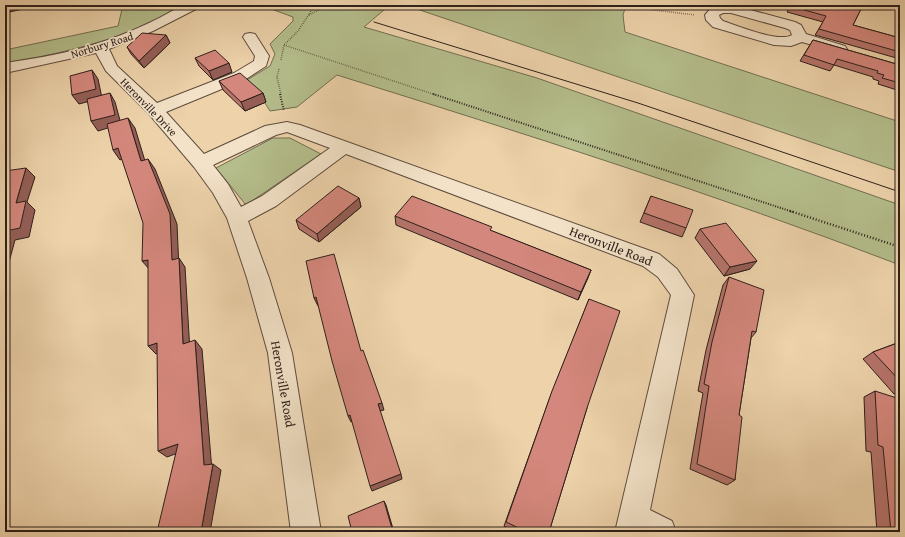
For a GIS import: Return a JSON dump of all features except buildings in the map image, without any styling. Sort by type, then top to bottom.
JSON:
[{"type":"street","name":"Norbury Road","points":[[5,68],[100,48],[144,32],[165,22],[193,5]]},
{"type":"street","points":[[800,37],[796,28],[790,25],[732,8],[722,8],[715,11],[712,17],[718,24],[774,41],[791,42],[800,37],[854,53]]},
{"type":"street","points":[[155,110],[240,76],[261,63],[262,56],[250,37]]},
{"type":"street","name":"Heronville Drive","points":[[100,48],[111,68],[155,110],[201,163]]},
{"type":"street","points":[[201,163],[272,130],[287,127]]},
{"type":"street","name":"Heronville Road","points":[[287,127],[300,130],[651,260],[665,269],[675,281],[683,295],[632,525]]},
{"type":"street","points":[[237,218],[269,201],[343,147]]},
{"type":"street","name":"Heronville Road","points":[[201,163],[221,189],[237,218],[258,278],[280,353],[306,532]]},
{"type":"street","points":[[632,525],[661,532]]},
{"type":"path","points":[[287,127],[277,77],[284,45],[298,31],[315,5]]},
{"type":"path","points":[[308,15],[328,5]]},
{"type":"path","points":[[614,5],[712,17]]},
{"type":"path","points":[[284,45],[900,247]]},
{"type":"green space","points":[[123,5],[183,5],[163,17],[141,27],[97,43],[5,64],[5,50],[118,26]]},
{"type":"green space","points":[[271,5],[396,5],[385,9],[364,27],[537,78],[900,205],[900,265],[690,189],[549,142],[337,75],[297,107],[270,111],[247,80],[270,66],[275,54],[270,44],[293,21],[293,17],[274,10]]},
{"type":"green space","points":[[405,5],[626,5],[623,15],[625,32],[900,122],[900,172]]},
{"type":"green space","points":[[273,138],[290,138],[321,154],[246,205],[216,168]]},
{"type":"tram line","points":[[374,22],[638,103],[900,192]]}]
